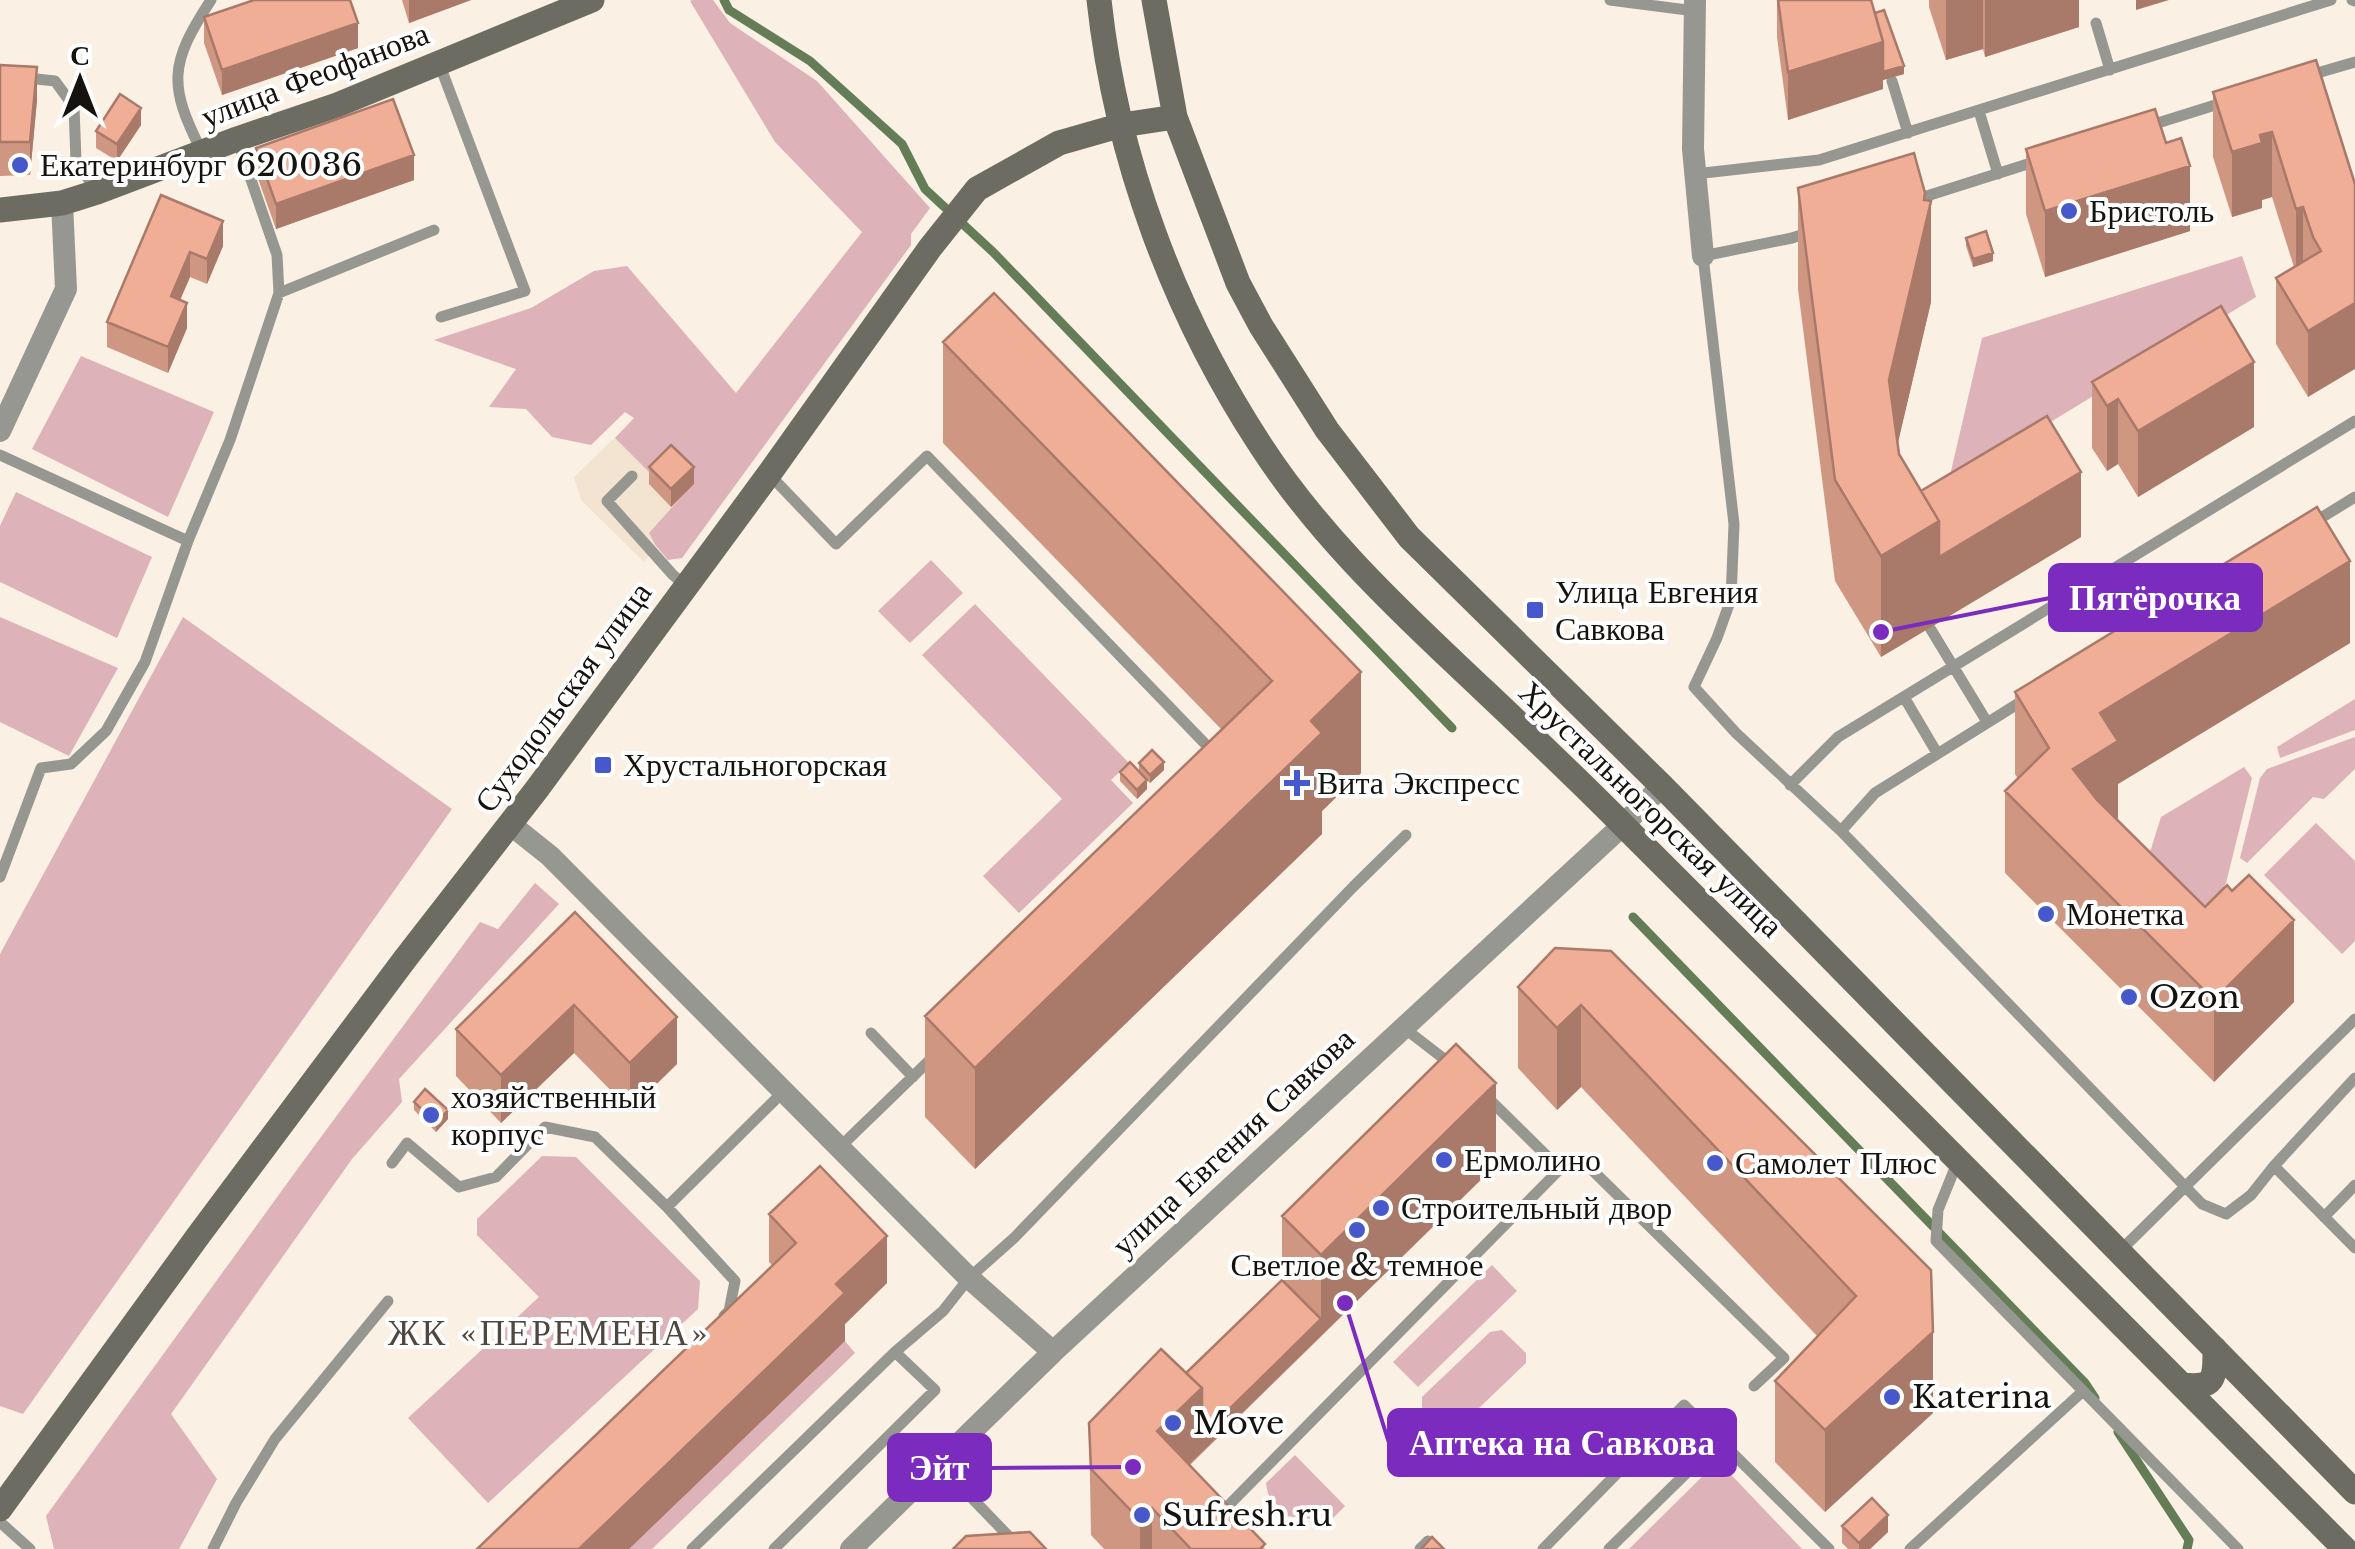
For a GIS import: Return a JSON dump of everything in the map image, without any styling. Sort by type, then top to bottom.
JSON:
[{"type":"street","name":"улица Феофанова","points":[[0,210],[62,202],[97,192],[337,105],[592,0]]},
{"type":"street","name":"Хрустальногорская улица","points":[[1100,0],[1104,48],[1144,208],[1179,296],[1260,446],[1309,513],[1393,604],[1623,825],[2345,1549]]},
{"type":"street","points":[[1154,0],[1175,117]]},
{"type":"street","points":[[1695,5],[1694,174],[1703,256]]},
{"type":"street","name":"Хрустальногорская улица","points":[[1175,117],[1238,283],[1261,326],[1327,430],[1409,537],[1662,786],[2355,1492]]},
{"type":"street","name":"Суходольская улица","points":[[0,1509],[198,1236],[404,959],[510,824],[977,188],[1060,143],[1122,124],[1175,117]]},
{"type":"street","points":[[0,431],[66,289],[62,202]]},
{"type":"street","name":"улица Евгения Савкова","points":[[851,1549],[1053,1352],[1662,786]]},
{"type":"street","points":[[510,824],[550,856],[968,1278],[1053,1352]]},
{"type":"street","points":[[2182,1384],[2208,1383],[2214,1375],[2216,1349]]},
{"type":"lane","points":[[202,152],[184,116],[176,83],[181,56],[211,0]]},
{"type":"lane","points":[[1610,0],[1695,5]]},
{"type":"lane","points":[[1694,174],[1819,160],[2331,0]]},
{"type":"lane","points":[[2096,24],[2110,70]]},
{"type":"lane","points":[[2294,80],[2355,62]]},
{"type":"lane","points":[[439,63],[524,291],[441,317]]},
{"type":"lane","points":[[0,75],[55,80],[74,107],[76,161],[97,192]]},
{"type":"lane","points":[[1892,81],[1908,133]]},
{"type":"lane","points":[[2128,133],[2239,98]]},
{"type":"lane","points":[[1979,111],[1998,174]]},
{"type":"lane","points":[[0,877],[42,768],[70,764],[106,731],[145,662],[188,541],[230,440],[279,293],[277,255],[237,139]]},
{"type":"lane","points":[[1896,206],[2054,156]]},
{"type":"lane","points":[[1826,227],[1703,256],[1734,524],[1731,599],[1694,688],[1840,831],[2202,1204],[2226,1214],[2250,1195],[2355,1078]]},
{"type":"lane","points":[[279,293],[434,230]]},
{"type":"lane","points":[[1790,785],[1838,737],[2355,422]]},
{"type":"lane","points":[[0,455],[188,541]]},
{"type":"lane","points":[[769,474],[836,544],[928,456],[1218,757]]},
{"type":"lane","points":[[632,476],[607,501],[685,585]]},
{"type":"lane","points":[[2305,528],[2355,496]]},
{"type":"lane","points":[[1930,628],[1987,722]]},
{"type":"lane","points":[[1840,831],[1875,793],[2037,692]]},
{"type":"lane","points":[[1904,697],[1937,753]]},
{"type":"lane","points":[[692,1549],[943,1311],[968,1278],[1015,1237],[1406,835]]},
{"type":"lane","points":[[2120,1251],[2355,1018]]},
{"type":"lane","points":[[1404,1028],[1457,1068]]},
{"type":"lane","points":[[871,1033],[913,1077]]},
{"type":"lane","points":[[839,1148],[941,1050]]},
{"type":"lane","points":[[667,1207],[783,1092]]},
{"type":"lane","points":[[1483,1094],[1560,1169]]},
{"type":"lane","points":[[392,1163],[407,1143],[459,1187],[496,1177],[545,1126],[595,1138],[667,1207],[735,1281],[729,1311],[716,1324]]},
{"type":"lane","points":[[1959,1159],[1938,1210],[1936,1241],[2238,1549]]},
{"type":"lane","points":[[1228,1528],[1217,1517],[1560,1169],[1586,1164],[1784,1358],[1754,1386]]},
{"type":"lane","points":[[2274,1166],[2355,1248]]},
{"type":"lane","points":[[2324,1217],[2355,1185]]},
{"type":"lane","points":[[213,1549],[276,1440],[388,1301]]},
{"type":"lane","points":[[774,1549],[935,1390],[896,1352]]},
{"type":"lane","points":[[1910,1549],[2082,1392]]},
{"type":"lane","points":[[1543,1549],[1684,1406],[1829,1549]]},
{"type":"lane","points":[[1609,1549],[1719,1441]]},
{"type":"lane","points":[[939,1464],[1000,1537],[1021,1549]]},
{"type":"lane","points":[[0,1522],[30,1549]]},
{"type":"lane","points":[[1420,1549],[1428,1541],[1436,1549]]},
{"type":"shaded area","points":[[692,0],[713,0],[730,23],[817,81],[930,208],[911,234],[911,245],[682,558],[668,560],[649,533],[693,484],[655,478],[615,438],[634,418],[625,412],[591,445],[552,437],[526,409],[489,407],[516,369],[434,340],[531,308],[594,271],[627,266],[736,393],[862,232],[775,142]]},
{"type":"shaded area","points":[[2242,256],[2256,297],[1955,480],[1951,471],[1982,338]]},
{"type":"shaded area","points":[[81,356],[214,412],[168,517],[32,449]]},
{"type":"shaded area","points":[[677,378],[737,445],[644,562],[581,500],[574,477]]},
{"type":"shaded area","points":[[16,492],[152,557],[117,638],[0,582],[0,526]]},
{"type":"shaded area","points":[[931,560],[963,593],[910,643],[878,611]]},
{"type":"shaded area","points":[[975,604],[1129,763],[1111,780],[1133,803],[1019,913],[983,876],[1062,799],[922,655]]},
{"type":"shaded area","points":[[0,617],[118,668],[69,756],[0,722]]},
{"type":"shaded area","points":[[183,617],[452,809],[23,1414],[0,1406],[0,954]]},
{"type":"shaded area","points":[[2355,699],[2355,730],[2280,758],[2277,747]]},
{"type":"shaded area","points":[[2355,737],[2355,769],[2324,799],[2313,797],[2247,863],[2240,858],[2260,778],[2267,769]]},
{"type":"shaded area","points":[[2244,767],[2252,778],[2226,883],[2206,912],[2163,889],[2150,852],[2161,817]]},
{"type":"shaded area","points":[[2316,823],[2355,861],[2355,941],[2342,954],[2264,875]]},
{"type":"shaded area","points":[[535,883],[559,904],[399,1079],[402,1102],[352,1159],[171,1414],[217,1479],[179,1549],[54,1549],[46,1516],[480,922],[498,929]]},
{"type":"shaded area","points":[[542,1156],[576,1157],[700,1281],[698,1309],[488,1503],[408,1418],[539,1297],[477,1235],[477,1219]]},
{"type":"shaded area","points":[[1492,1265],[1517,1291],[1418,1387],[1393,1362]]},
{"type":"shaded area","points":[[1502,1330],[1526,1353],[1526,1363],[1455,1431],[1445,1430],[1422,1407],[1422,1397],[1490,1332]]},
{"type":"shaded area","points":[[845,1341],[855,1353],[652,1549],[629,1549]]},
{"type":"shaded area","points":[[1295,1455],[1345,1506],[1330,1521],[1286,1516],[1268,1494],[1266,1483]]},
{"type":"shaded area","points":[[1718,1461],[1802,1549],[1629,1549]]},
{"type":"building","points":[[254,0],[350,0],[358,23],[222,70],[204,17]]},
{"type":"building","points":[[1778,0],[1871,0],[1883,42],[1788,72]]},
{"type":"building","points":[[1884,10],[1904,66],[1883,72],[1883,42],[1875,13]]},
{"type":"building","points":[[2316,60],[2355,184],[2355,303],[2308,331],[2276,278],[2321,251],[2303,207],[2296,209],[2272,132],[2260,135],[2262,143],[2232,152],[2213,92]]},
{"type":"building","points":[[0,65],[37,67],[30,142],[0,142]]},
{"type":"building","points":[[120,94],[141,108],[117,144],[96,131]]},
{"type":"building","points":[[393,99],[414,155],[276,204],[256,148]]},
{"type":"building","points":[[2155,109],[2166,143],[2181,138],[2190,166],[2045,211],[2026,149]]},
{"type":"building","points":[[1914,153],[1924,200],[1931,201],[1889,380],[1899,454],[1939,521],[1881,556],[1835,480],[1798,188]]},
{"type":"building","points":[[161,195],[223,221],[207,259],[190,252],[171,296],[187,303],[168,347],[107,322]]},
{"type":"building","points":[[1986,231],[1993,253],[1973,259],[1966,238]]},
{"type":"building","points":[[994,293],[1361,672],[1311,721],[1322,733],[975,1068],[925,1016],[1272,681],[943,342]]},
{"type":"building","points":[[2221,306],[2254,362],[2138,431],[2118,399],[2107,406],[2092,382]]},
{"type":"building","points":[[2047,416],[2081,472],[1939,557],[1939,521],[1921,491]]},
{"type":"building","points":[[671,445],[694,467],[671,489],[649,467]]},
{"type":"building","points":[[2317,507],[2350,561],[2100,713],[2118,741],[2073,769],[2097,800],[2205,907],[2227,885],[2232,891],[2249,875],[2294,920],[2214,1000],[2005,791],[2049,748],[2015,692]]},
{"type":"building","points":[[1152,750],[1164,762],[1150,775],[1139,763]]},
{"type":"building","points":[[1130,762],[1147,780],[1137,790],[1120,772]]},
{"type":"building","points":[[575,912],[677,1017],[630,1063],[574,1005],[501,1075],[456,1029]]},
{"type":"building","points":[[1555,948],[1611,951],[1931,1270],[1933,1332],[1825,1430],[1775,1381],[1856,1296],[1581,1005],[1557,1028],[1518,987]]},
{"type":"building","points":[[1456,1044],[1496,1083],[1321,1255],[1282,1216]]},
{"type":"building","points":[[425,1089],[448,1110],[436,1123],[414,1102]]},
{"type":"building","points":[[820,1166],[887,1236],[836,1284],[845,1293],[579,1549],[477,1549],[796,1243],[769,1214]]},
{"type":"building","points":[[1282,1280],[1321,1319],[1202,1436],[1202,1388],[1186,1373]]},
{"type":"building","points":[[1161,1349],[1202,1388],[1157,1431],[1265,1544],[1260,1549],[1191,1549],[1152,1508],[1140,1520],[1091,1469],[1089,1423]]},
{"type":"building","points":[[1872,1498],[1888,1515],[1859,1543],[1842,1526]]},
{"type":"building","points":[[1030,1532],[1046,1549],[953,1549],[966,1536]]},
{"type":"building","points":[[1432,1537],[1444,1549],[1421,1549]]},
{"type":"waterway","points":[[724,0],[729,10],[810,61],[902,144],[925,189],[993,252],[1452,728]]},
{"type":"waterway","points":[[1633,917],[2085,1383],[2095,1398]]},
{"type":"waterway","points":[[2118,1432],[2189,1540],[2187,1549]]},
{"type":"place","name":"Екатеринбург 620036","points":[[20,165]]},
{"type":"place","name":"Бристоль","points":[[2069,211]]},
{"type":"place","name":"Улица Евгения Савкова","points":[[1535,610]]},
{"type":"place","name":"Пятёрочка","points":[[1881,632]]},
{"type":"place","name":"Хрустальногорская","points":[[603,765]]},
{"type":"place","name":"Вита Экспресс","points":[[1297,783]]},
{"type":"place","name":"Монетка","points":[[2046,914]]},
{"type":"place","name":"Ozon","points":[[2129,997]]},
{"type":"place","name":"хозяйственный корпус","points":[[431,1115]]},
{"type":"place","name":"Ермолино","points":[[1444,1160]]},
{"type":"place","name":"Самолет Плюс","points":[[1715,1163]]},
{"type":"place","name":"Строительный двор","points":[[1381,1208]]},
{"type":"place","name":"Светлое & темное","points":[[1357,1230]]},
{"type":"place","name":"Аптека на Савкова","points":[[1345,1303]]},
{"type":"place","name":"Katerina","points":[[1892,1397]]},
{"type":"place","name":"Move","points":[[1173,1423]]},
{"type":"place","name":"Эйт","points":[[1133,1467]]},
{"type":"place","name":"Sufresh.ru","points":[[1142,1515]]},
{"type":"district","name":"ЖК «ПЕРЕМЕНА»","points":[[549,1332]]}]
